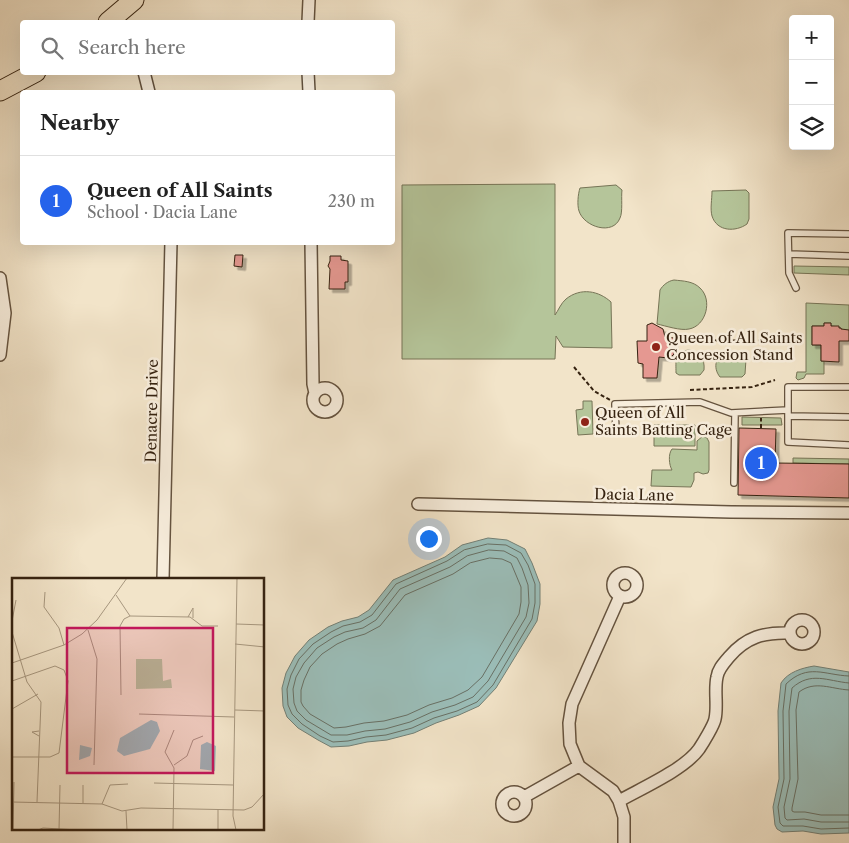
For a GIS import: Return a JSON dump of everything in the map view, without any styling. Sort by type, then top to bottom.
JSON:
[{"type":"main road","points":[[117,20],[134,0]]},
{"type":"main road","points":[[0,91],[30,75]]},
{"type":"street","points":[[308,0],[308,20]]},
{"type":"street","points":[[145,75],[148,90]]},
{"type":"street","points":[[308,75],[309,90]]},
{"type":"street","name":"Denacre Drive","points":[[163,578],[171,245]]},
{"type":"street","points":[[311,245],[313,384],[315,393]]},
{"type":"street","points":[[0,278],[4,313],[0,355]]},
{"type":"street","name":"Dacia Lane","points":[[418,504],[849,514]]},
{"type":"street","points":[[620,596],[572,704],[569,723],[570,744],[579,766],[613,791],[619,801],[624,817],[624,843]]},
{"type":"street","points":[[619,801],[674,771],[691,759],[700,748],[715,719],[717,676],[721,666],[734,651],[742,644],[760,636],[777,632],[790,633]]},
{"type":"street","points":[[524,797],[579,766]]},
{"type":"lane","points":[[796,288],[789,272],[788,233],[849,234]]},
{"type":"lane","points":[[789,254],[849,256]]},
{"type":"lane","points":[[849,388],[788,387],[788,442],[849,445]]},
{"type":"lane","points":[[616,433],[615,404],[700,402],[731,413],[788,413],[849,417]]},
{"type":"lane","points":[[734,483],[735,413]]},
{"type":"path","points":[[674,341],[777,340]]},
{"type":"path","points":[[574,367],[594,390],[610,400]]},
{"type":"path","points":[[690,390],[752,387],[775,380]]},
{"type":"path","points":[[761,416],[761,428]]},
{"type":"green space","points":[[555,184],[555,315],[564,301],[572,295],[590,292],[601,295],[611,302],[612,348],[563,347],[556,336],[555,359],[402,359],[402,185]]},
{"type":"green space","points":[[616,185],[622,190],[622,208],[620,218],[616,224],[611,227],[599,227],[592,225],[582,217],[578,209],[580,188]]},
{"type":"green space","points":[[746,190],[749,193],[749,219],[747,224],[743,227],[732,229],[722,228],[714,221],[711,213],[712,191]]},
{"type":"green space","points":[[794,266],[849,267],[849,275],[794,273]]},
{"type":"green space","points":[[670,281],[694,284],[704,293],[707,305],[706,312],[700,323],[695,327],[682,329],[657,324],[660,290]]},
{"type":"green space","points":[[806,303],[849,305],[849,330],[841,331],[841,328],[831,326],[831,323],[824,323],[824,326],[812,326],[812,345],[821,345],[821,361],[824,361],[824,374],[806,374],[804,378],[798,380],[796,378],[797,372],[806,372]]},
{"type":"green space","points":[[689,350],[696,352],[703,359],[704,370],[700,375],[679,375],[676,373],[678,355]]},
{"type":"green space","points":[[728,351],[736,351],[746,359],[745,374],[742,377],[720,377],[716,369],[716,362],[721,355]]},
{"type":"green space","name":"Queen of All Saints Batting Cage","points":[[583,401],[592,401],[593,434],[578,435],[576,410],[583,409]]},
{"type":"green space","points":[[742,417],[781,418],[782,425],[742,425]]},
{"type":"green space","points":[[654,425],[695,425],[695,446],[654,446]]},
{"type":"green space","points":[[703,436],[709,442],[708,473],[694,473],[691,487],[651,486],[652,470],[672,470],[669,459],[672,449],[697,450],[697,441]]},
{"type":"green space","points":[[793,458],[849,459],[849,464],[793,463]]},
{"type":"water","points":[[488,538],[507,540],[525,549],[540,584],[540,604],[537,621],[496,688],[479,706],[414,733],[387,740],[349,746],[331,747],[298,728],[287,717],[283,706],[282,688],[286,673],[295,656],[309,640],[328,627],[358,617],[369,610],[393,580],[445,557],[462,545]]},
{"type":"water","points":[[814,666],[849,672],[849,833],[782,832],[775,825],[773,807],[779,779],[778,711],[781,683],[791,673]]},
{"type":"building","points":[[235,255],[243,255],[242,267],[234,266]]},
{"type":"building","points":[[330,256],[341,256],[341,260],[348,261],[348,282],[345,282],[345,289],[329,289],[330,269],[328,266]]},
{"type":"building","name":"Queen of All Saints Concession Stand","points":[[652,323],[663,329],[665,337],[674,338],[674,354],[668,358],[659,357],[657,378],[643,378],[643,364],[638,363],[637,341],[647,341],[647,325]]},
{"type":"building","points":[[824,323],[831,323],[831,326],[839,326],[841,329],[849,330],[849,341],[839,341],[839,362],[821,361],[821,345],[812,345],[812,326],[824,326]]},
{"type":"building","points":[[739,428],[776,429],[775,463],[849,464],[849,498],[738,495]]},
{"type":"place","name":"Queen of All Saints Concession Stand","points":[[656,347]]},
{"type":"place","name":"Queen of All Saints Batting Cage","points":[[585,422]]},
{"type":"place","name":"Queen of All Saints","points":[[761,463]]}]
